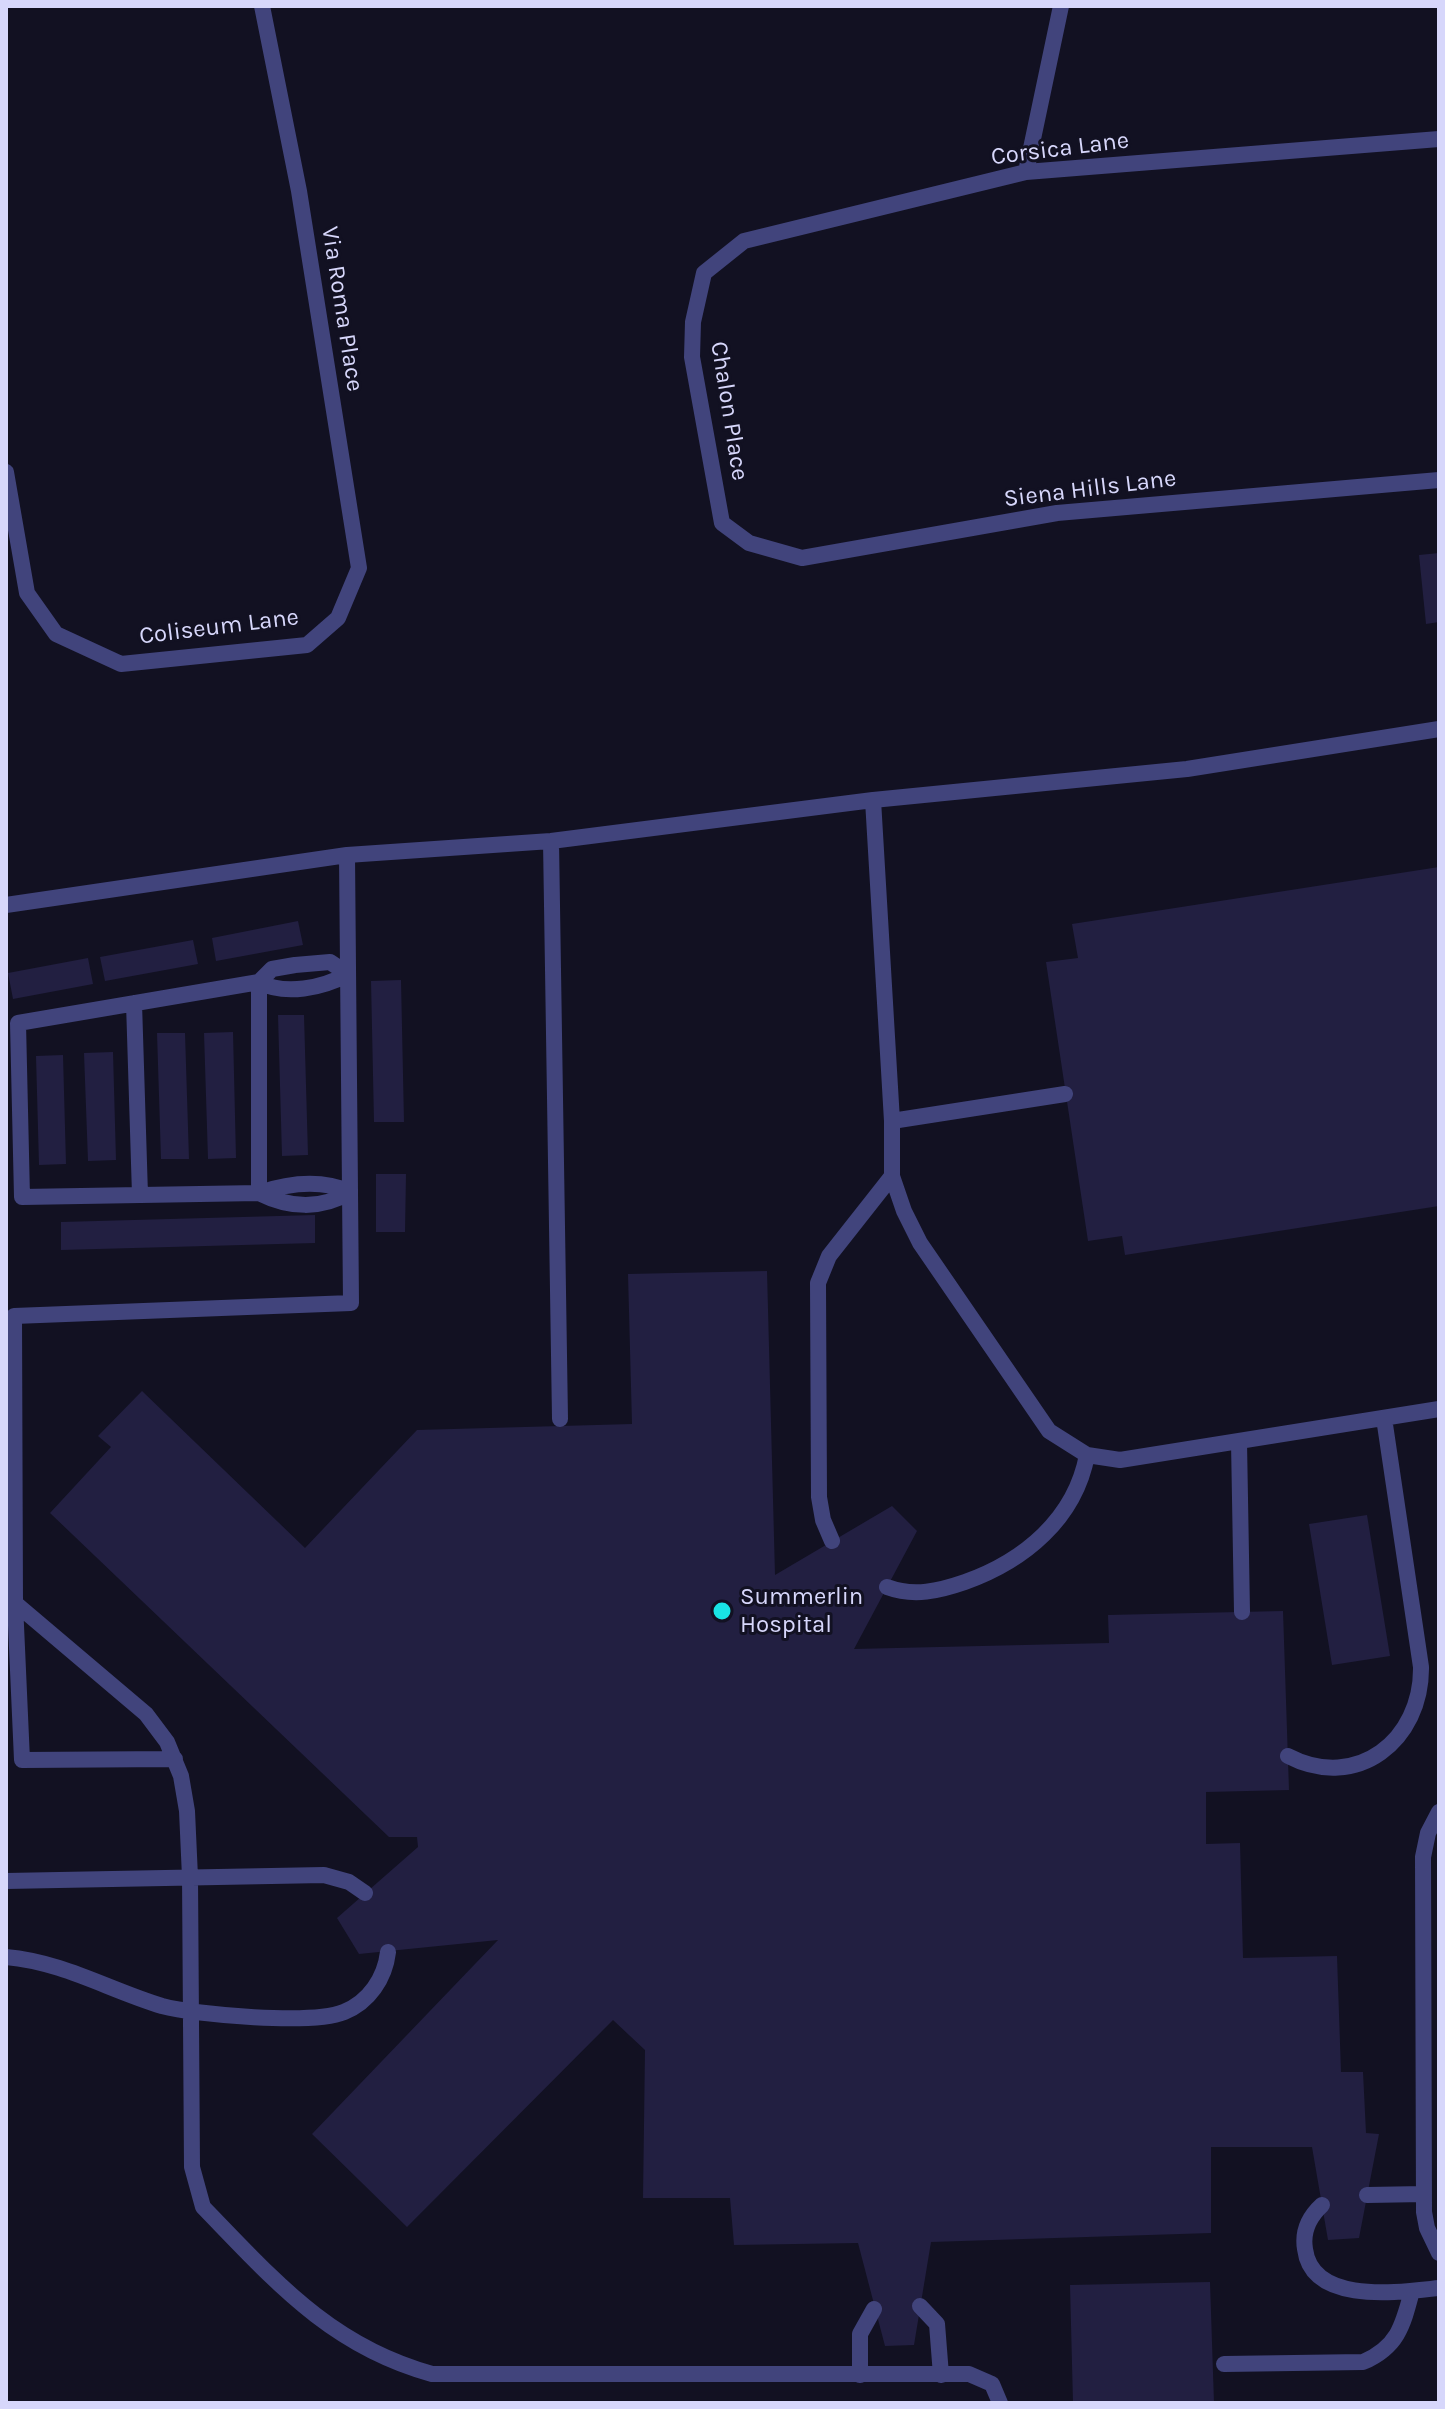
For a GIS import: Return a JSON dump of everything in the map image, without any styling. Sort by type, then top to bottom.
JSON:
[{"type":"street","name":"Via Roma Place","points":[[262,6],[299,191],[359,568],[338,618]]},
{"type":"street","points":[[1026,172],[1061,6]]},
{"type":"street","name":"Corsica Lane","points":[[704,273],[744,241],[1026,172],[1439,139]]},
{"type":"street","name":"Chalon Place","points":[[704,273],[693,322],[692,357],[722,523],[749,543]]},
{"type":"street","name":"Coliseum Lane","points":[[6,472],[27,593],[56,634],[121,664],[307,645],[338,618]]},
{"type":"street","name":"Siena Hills Lane","points":[[749,543],[802,558],[1057,513],[1439,480]]},
{"type":"street","points":[[6,905],[347,855],[551,841],[873,800],[1187,769],[1439,729]]},
{"type":"street","points":[[873,800],[892,1121],[892,1176],[920,1243],[1042,1422],[1066,1445],[1087,1455],[1120,1460],[1439,1409]]},
{"type":"street","points":[[551,841],[560,1419]]},
{"type":"street","points":[[175,1759],[22,1760],[15,1603],[14,1316],[351,1303],[347,855]]},
{"type":"street","points":[[348,974],[330,962],[295,965],[272,969],[259,982],[18,1023],[22,1197],[259,1193],[283,1185],[332,1184],[350,1192]]},
{"type":"street","points":[[259,982],[259,1193]]},
{"type":"street","points":[[134,1003],[140,1195]]},
{"type":"street","points":[[892,1121],[1065,1094]]},
{"type":"street","points":[[832,1541],[823,1520],[819,1497],[818,1283],[829,1256],[892,1176]]},
{"type":"street","points":[[1288,1756],[1321,1767],[1364,1761],[1399,1737],[1418,1699],[1421,1667],[1384,1418]]},
{"type":"street","points":[[1239,1442],[1242,1612]]},
{"type":"street","points":[[887,1587],[906,1592],[940,1590],[982,1576],[1017,1558],[1047,1531],[1069,1505],[1081,1481],[1087,1455]]},
{"type":"street","points":[[15,1603],[146,1714],[175,1759],[186,1793],[193,2013],[192,2167],[196,2189],[203,2207],[321,2322],[347,2340],[402,2366],[432,2374],[941,2375],[984,2378],[997,2390],[1000,2403]]},
{"type":"street","points":[[1439,1812],[1428,1833],[1423,1857],[1424,2194],[1427,2228],[1439,2253]]},
{"type":"street","points":[[6,1881],[324,1875],[349,1882],[365,1893]]},
{"type":"street","points":[[6,1957],[72,1970],[142,1999],[193,2013],[225,2017],[343,2013],[358,2005],[376,1986],[388,1952]]},
{"type":"street","points":[[1367,2195],[1424,2194]]},
{"type":"street","points":[[1322,2205],[1309,2220],[1304,2236],[1306,2258],[1319,2276],[1343,2289],[1412,2291],[1439,2288]]},
{"type":"street","points":[[1224,2364],[1363,2362],[1382,2353],[1401,2332],[1412,2291]]},
{"type":"street","points":[[920,2306],[937,2324],[941,2375]]},
{"type":"street","points":[[860,2375],[860,2334],[874,2309]]},
{"type":"building","points":[[1439,553],[1439,622],[1426,624],[1419,555]]},
{"type":"building","points":[[1439,867],[1439,1206],[1125,1255],[1122,1236],[1088,1241],[1046,962],[1078,958],[1072,924]]},
{"type":"building","points":[[298,921],[303,945],[216,961],[212,938]]},
{"type":"building","points":[[193,940],[198,964],[105,981],[100,957]]},
{"type":"building","points":[[88,958],[93,984],[13,999],[8,973]]},
{"type":"building","points":[[401,980],[404,1122],[374,1122],[371,981]]},
{"type":"building","points":[[278,1015],[304,1015],[308,1155],[282,1156]]},
{"type":"building","points":[[233,1032],[236,1158],[208,1159],[204,1033]]},
{"type":"building","points":[[157,1033],[185,1033],[189,1159],[161,1159]]},
{"type":"building","points":[[113,1052],[116,1160],[88,1161],[84,1053]]},
{"type":"building","points":[[63,1055],[66,1164],[39,1165],[36,1056]]},
{"type":"building","points":[[376,1174],[406,1174],[405,1232],[376,1232]]},
{"type":"building","points":[[315,1215],[315,1243],[61,1250],[61,1222]]},
{"type":"building","points":[[767,1271],[775,1575],[892,1506],[917,1531],[854,1649],[1109,1643],[1108,1615],[1283,1611],[1289,1790],[1206,1792],[1206,1844],[1240,1843],[1243,1958],[1337,1956],[1341,2072],[1363,2072],[1366,2133],[1379,2134],[1359,2238],[1328,2240],[1312,2147],[1211,2147],[1211,2233],[931,2242],[914,2345],[885,2346],[858,2243],[734,2245],[730,2198],[643,2198],[645,2050],[613,2020],[407,2227],[312,2134],[498,1940],[359,1954],[337,1918],[418,1847],[417,1837],[389,1837],[50,1513],[111,1447],[98,1436],[142,1391],[305,1548],[417,1430],[632,1424],[628,1274]]},
{"type":"building","points":[[1367,1515],[1390,1656],[1332,1665],[1309,1524]]},
{"type":"building","points":[[1210,2282],[1214,2403],[1073,2403],[1070,2285]]},
{"type":"place","name":"Summerlin Hospital","points":[[722,1611]]}]
